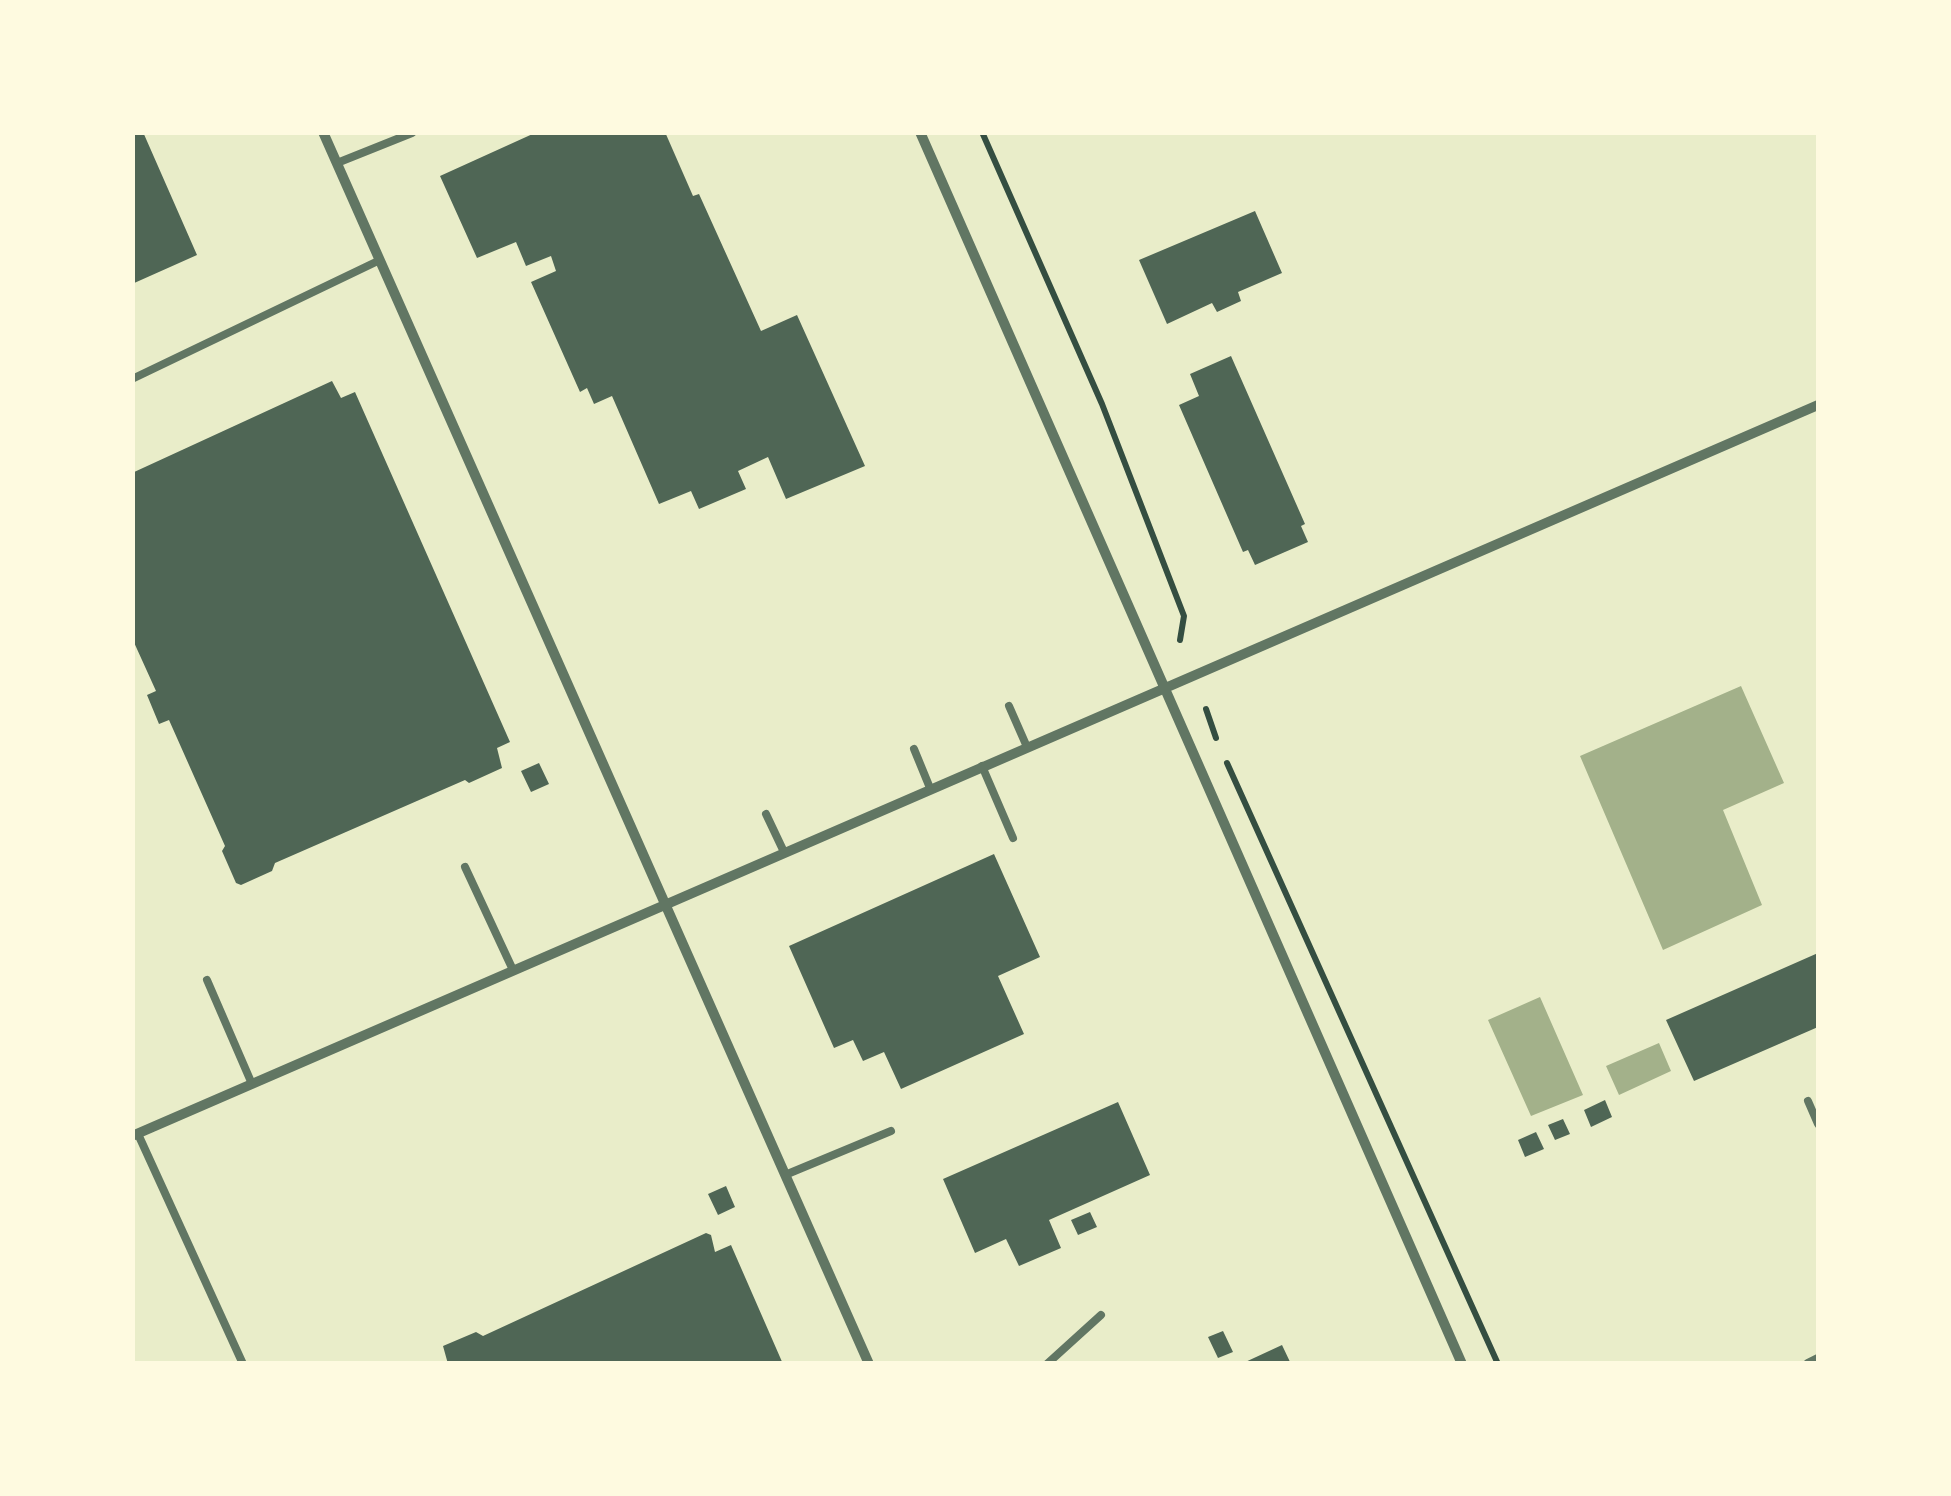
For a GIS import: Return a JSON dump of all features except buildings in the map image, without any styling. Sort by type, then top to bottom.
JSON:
[{"type":"street","points":[[323,132],[869,1364]]},
{"type":"street","points":[[920,132],[1462,1364]]},
{"type":"street","points":[[132,1121],[135,1135],[1818,405]]},
{"type":"street","points":[[1808,1364],[1818,1359]]},
{"type":"lane","points":[[337,163],[412,133]]},
{"type":"lane","points":[[132,379],[380,260]]},
{"type":"lane","points":[[1009,706],[1027,747]]},
{"type":"lane","points":[[914,749],[930,788]]},
{"type":"lane","points":[[982,766],[1013,838]]},
{"type":"lane","points":[[766,814],[784,852]]},
{"type":"lane","points":[[465,867],[513,970]]},
{"type":"lane","points":[[208,980],[252,1084]]},
{"type":"lane","points":[[1808,1101],[1818,1124]]},
{"type":"lane","points":[[786,1175],[891,1131]]},
{"type":"lane","points":[[135,1135],[243,1364]]},
{"type":"lane","points":[[1046,1364],[1101,1315]]},
{"type":"path","points":[[982,132],[1102,404],[1184,616],[1180,640]]},
{"type":"path","points":[[1206,708],[1498,1364]]},
{"type":"shaded area","points":[[1741,686],[1784,783],[1723,810],[1762,905],[1663,950],[1580,756]]},
{"type":"shaded area","points":[[1540,997],[1583,1095],[1531,1116],[1488,1020]]},
{"type":"shaded area","points":[[1659,1043],[1671,1071],[1619,1095],[1606,1066]]}]
